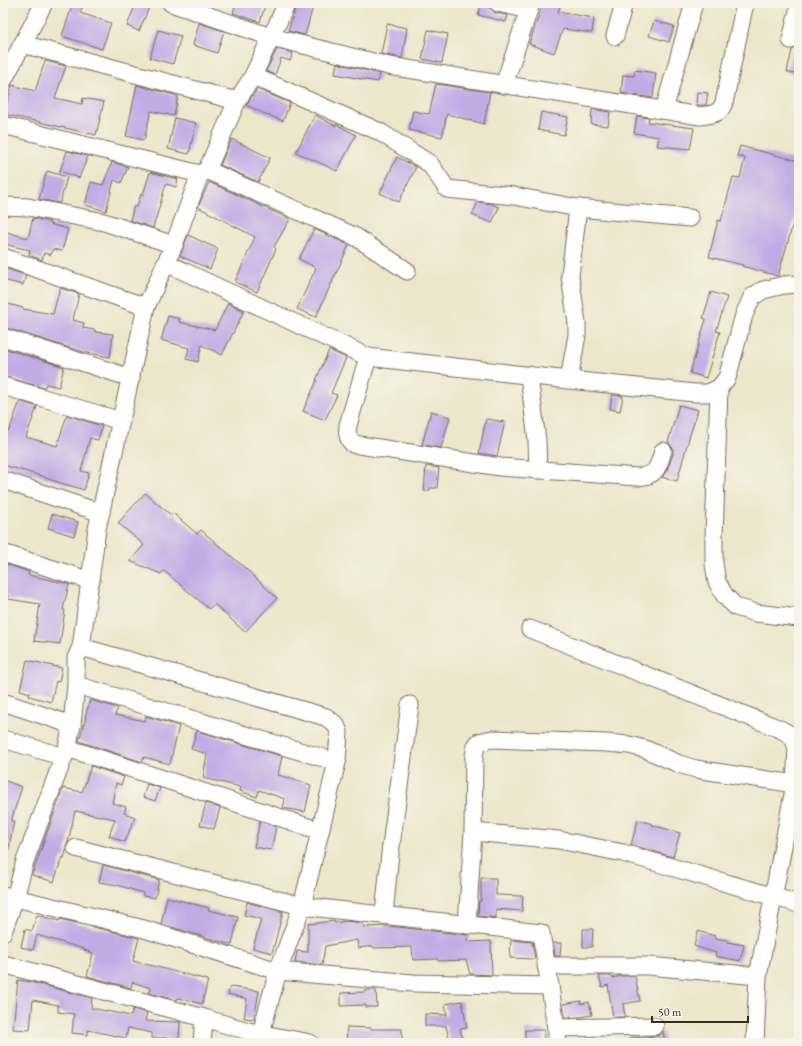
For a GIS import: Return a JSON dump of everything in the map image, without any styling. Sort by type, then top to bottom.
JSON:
[{"type":"street","points":[[3,81],[44,3]]},
{"type":"street","points":[[171,3],[271,37],[389,66],[700,116],[716,113],[721,110],[724,103],[745,3]]},
{"type":"street","points":[[3,932],[9,897],[25,861],[65,752],[72,725],[76,685],[76,658],[81,647],[97,530],[146,307],[174,245],[203,172],[237,101],[253,76],[287,3]]},
{"type":"street","points":[[498,3],[530,6],[504,85]]},
{"type":"street","points":[[615,36],[624,3]]},
{"type":"street","points":[[664,110],[694,3]]},
{"type":"street","points":[[791,40],[799,7]]},
{"type":"street","points":[[22,44],[237,101]]},
{"type":"street","points":[[253,76],[380,132],[430,164],[447,189],[514,196],[578,208],[690,218]]},
{"type":"street","points":[[3,125],[203,172],[356,237],[407,271]]},
{"type":"street","points":[[3,206],[28,207],[104,222],[174,245]]},
{"type":"street","points":[[569,380],[578,335],[570,276],[578,208]]},
{"type":"street","points":[[3,257],[146,307]]},
{"type":"street","points":[[166,263],[368,356],[529,376],[695,393],[708,393],[719,388],[727,378],[744,315],[752,297],[763,290],[784,285],[799,284]]},
{"type":"street","points":[[3,337],[130,378]]},
{"type":"street","points":[[368,356],[347,429],[348,440],[353,444],[500,467],[645,476],[652,474],[657,469],[663,450]]},
{"type":"street","points":[[529,376],[536,436],[538,470]]},
{"type":"street","points":[[3,386],[121,421]]},
{"type":"street","points":[[719,388],[714,537],[714,564],[717,582],[724,596],[736,607],[756,612],[799,618]]},
{"type":"street","points":[[3,480],[101,512]]},
{"type":"street","points":[[3,554],[91,582]]},
{"type":"street","points":[[530,629],[780,729],[789,734],[794,740],[797,748],[794,819],[773,897],[758,976],[756,1043]]},
{"type":"street","points":[[81,647],[326,717],[336,725],[339,732],[337,762],[302,906],[252,1036]]},
{"type":"street","points":[[76,685],[337,762]]},
{"type":"street","points":[[3,702],[72,725]]},
{"type":"street","points":[[384,915],[391,845],[410,705]]},
{"type":"street","points":[[3,739],[65,752],[191,788],[320,831]]},
{"type":"street","points":[[467,925],[473,832],[474,756],[476,746],[480,742],[485,740],[599,743],[629,746],[645,749],[678,764],[696,769],[795,784]]},
{"type":"street","points":[[473,832],[558,840],[623,853],[799,904]]},
{"type":"street","points":[[76,848],[302,906],[541,933],[557,1035],[655,1026]]},
{"type":"street","points":[[9,897],[144,929],[278,971],[413,984],[550,986]]},
{"type":"street","points":[[3,964],[204,1018],[252,1036],[310,1043]]},
{"type":"street","points":[[546,966],[648,966],[758,976]]},
{"type":"street","points":[[202,1043],[204,1018]]},
{"type":"building","points":[[73,3],[84,3],[80,13],[111,23],[102,49],[62,36]]},
{"type":"building","points":[[136,3],[151,3],[139,31],[127,26]]},
{"type":"building","points":[[236,3],[266,3],[260,22],[233,13]]},
{"type":"building","points":[[297,3],[314,3],[305,35],[288,31]]},
{"type":"building","points":[[543,3],[561,3],[558,12],[594,18],[592,33],[563,29],[554,53],[529,44]]},
{"type":"building","points":[[481,6],[490,8],[495,13],[508,15],[506,22],[478,15]]},
{"type":"building","points":[[654,21],[674,26],[669,42],[649,36]]},
{"type":"building","points":[[199,23],[224,31],[217,53],[193,45]]},
{"type":"building","points":[[387,24],[407,28],[402,58],[381,54]]},
{"type":"building","points":[[158,30],[181,36],[173,64],[150,58]]},
{"type":"building","points":[[428,30],[448,34],[442,63],[422,59]]},
{"type":"building","points":[[799,46],[799,75],[787,72],[792,50]]},
{"type":"building","points":[[277,49],[293,53],[290,61],[281,58],[275,75],[266,71]]},
{"type":"building","points":[[45,61],[66,66],[55,98],[82,104],[83,98],[104,102],[96,135],[4,114],[12,85],[35,91]]},
{"type":"building","points":[[337,63],[380,74],[378,82],[335,74]]},
{"type":"building","points":[[635,70],[656,73],[653,98],[621,93],[623,75],[634,76]]},
{"type":"building","points":[[436,84],[490,92],[484,124],[447,114],[442,137],[409,130],[413,111],[429,114]]},
{"type":"building","points":[[137,85],[178,96],[174,116],[151,111],[144,140],[126,136]]},
{"type":"building","points":[[257,89],[290,103],[283,121],[246,105]]},
{"type":"building","points":[[697,92],[708,93],[706,105],[696,105]]},
{"type":"building","points":[[592,109],[610,112],[608,126],[591,124]]},
{"type":"building","points":[[541,112],[568,117],[564,135],[538,130]]},
{"type":"building","points":[[315,115],[356,135],[337,171],[296,152]]},
{"type":"building","points":[[637,116],[649,118],[648,122],[694,128],[690,149],[657,146],[659,137],[634,133]]},
{"type":"building","points":[[175,118],[196,123],[189,154],[168,149]]},
{"type":"building","points":[[232,139],[270,158],[258,182],[220,165]]},
{"type":"building","points":[[740,146],[799,161],[799,203],[778,276],[742,266],[743,265],[709,257],[718,220],[721,221],[733,177],[740,178],[745,158],[737,156]]},
{"type":"building","points":[[67,151],[88,156],[79,178],[60,171]]},
{"type":"building","points":[[397,157],[416,167],[399,202],[380,193]]},
{"type":"building","points":[[112,162],[128,167],[121,183],[114,180],[106,211],[85,205],[91,182],[103,185]]},
{"type":"building","points":[[47,171],[67,177],[60,203],[39,199]]},
{"type":"building","points":[[150,172],[178,179],[176,187],[166,184],[153,228],[130,220],[134,206],[137,207],[141,194],[143,195]]},
{"type":"building","points":[[209,182],[290,219],[274,247],[276,249],[257,292],[235,282],[255,237],[198,207]]},
{"type":"building","points":[[478,202],[492,204],[499,207],[492,223],[472,215]]},
{"type":"building","points":[[33,218],[50,222],[49,224],[68,229],[62,251],[53,249],[51,255],[44,253],[42,260],[29,255],[30,250],[3,244],[3,231],[28,238]]},
{"type":"building","points":[[314,229],[349,245],[316,317],[297,309],[316,268],[299,259]]},
{"type":"building","points":[[188,235],[218,249],[210,269],[180,256]]},
{"type":"building","points":[[3,268],[26,275],[23,285],[3,280]]},
{"type":"building","points":[[60,288],[79,294],[73,320],[84,323],[83,328],[95,330],[95,332],[113,334],[110,357],[83,352],[3,327],[8,304],[23,309],[53,314]]},
{"type":"building","points":[[711,292],[727,297],[716,331],[720,332],[706,378],[690,373],[706,319],[703,318]]},
{"type":"building","points":[[228,303],[244,311],[222,355],[202,345],[198,362],[186,359],[189,348],[161,340],[168,316],[180,319],[179,322],[215,330]]},
{"type":"building","points":[[3,348],[64,367],[59,387],[46,384],[44,388],[3,376]]},
{"type":"building","points":[[329,350],[346,358],[331,393],[337,395],[325,420],[303,411]]},
{"type":"building","points":[[612,395],[623,396],[620,411],[610,409]]},
{"type":"building","points":[[20,401],[37,407],[26,437],[57,446],[67,415],[102,426],[98,440],[90,438],[81,471],[89,473],[84,490],[3,465],[3,429],[9,431]]},
{"type":"building","points":[[679,405],[698,410],[677,481],[662,477],[667,470],[673,454],[673,448],[668,442]]},
{"type":"building","points":[[431,411],[450,417],[441,448],[422,445]]},
{"type":"building","points":[[486,419],[505,422],[497,456],[479,453]]},
{"type":"building","points":[[426,466],[439,468],[437,488],[430,488],[429,491],[424,491]]},
{"type":"building","points":[[145,493],[171,515],[173,513],[197,534],[201,530],[277,598],[245,632],[214,604],[209,609],[164,571],[161,574],[130,561],[144,545],[118,523]]},
{"type":"building","points":[[52,514],[78,522],[74,536],[48,528]]},
{"type":"building","points":[[3,563],[29,572],[28,575],[69,584],[63,610],[65,610],[60,644],[34,641],[40,604],[8,599],[8,595],[3,595]]},
{"type":"building","points":[[27,660],[62,668],[59,682],[56,681],[51,702],[29,696],[30,693],[20,690]]},
{"type":"building","points":[[90,700],[118,708],[115,715],[145,721],[146,716],[179,726],[170,764],[144,757],[142,762],[79,741]]},
{"type":"building","points":[[197,731],[282,756],[278,775],[311,785],[305,812],[283,808],[285,799],[259,790],[257,797],[240,791],[241,787],[203,778],[207,754],[191,749]]},
{"type":"building","points":[[91,766],[124,777],[121,785],[116,783],[112,803],[126,807],[124,813],[135,817],[125,842],[109,836],[115,819],[75,811],[64,858],[62,857],[54,882],[32,875],[63,788],[82,792]]},
{"type":"building","points":[[3,780],[22,787],[11,821],[14,821],[8,853],[3,853]]},
{"type":"building","points":[[147,784],[160,788],[155,801],[143,797]]},
{"type":"building","points":[[206,803],[220,808],[214,829],[200,825]]},
{"type":"building","points":[[638,820],[680,833],[673,857],[631,845]]},
{"type":"building","points":[[260,821],[276,827],[271,850],[254,847]]},
{"type":"building","points":[[103,865],[159,880],[155,898],[143,896],[143,893],[117,885],[99,882]]},
{"type":"building","points":[[481,878],[496,878],[496,895],[523,896],[522,911],[496,909],[496,918],[478,916],[479,901],[481,901]]},
{"type":"building","points":[[167,897],[209,908],[208,910],[238,917],[232,945],[161,924]]},
{"type":"building","points":[[247,902],[283,912],[272,953],[253,948],[261,919],[244,915]]},
{"type":"building","points":[[37,915],[139,938],[133,961],[208,980],[202,1004],[149,993],[151,988],[132,982],[131,988],[87,976],[93,953],[84,949],[37,935],[33,950],[21,947],[25,929],[32,931]]},
{"type":"building","points":[[334,921],[334,923],[346,921],[363,923],[364,927],[388,926],[469,935],[468,942],[491,941],[492,975],[470,974],[466,960],[413,960],[412,947],[374,948],[373,946],[358,948],[357,940],[325,946],[322,965],[295,962],[297,951],[308,952],[308,924]]},
{"type":"building","points":[[583,929],[593,929],[592,947],[583,947]]},
{"type":"building","points":[[698,931],[715,936],[714,938],[727,940],[727,942],[744,945],[740,961],[715,956],[716,953],[694,946]]},
{"type":"building","points":[[511,940],[532,942],[535,959],[510,958]]},
{"type":"building","points":[[553,943],[561,943],[560,956],[555,956]]},
{"type":"building","points":[[599,976],[611,976],[612,978],[621,976],[635,976],[640,1001],[623,1004],[625,1017],[613,1017],[608,985],[602,987]]},
{"type":"building","points":[[18,980],[92,998],[91,1008],[131,1016],[133,1009],[147,1013],[145,1021],[180,1022],[179,1038],[152,1038],[152,1033],[128,1028],[126,1038],[88,1030],[88,1035],[72,1033],[74,1014],[58,1012],[58,1005],[33,1000],[30,1030],[13,1029]]},
{"type":"building","points":[[230,987],[259,991],[254,1019],[244,1018],[247,999],[228,994]]},
{"type":"building","points":[[365,990],[376,990],[377,1007],[366,1007],[366,1005],[341,1006],[341,993],[365,992]]},
{"type":"building","points":[[462,1001],[467,1028],[460,1029],[464,1043],[450,1043],[446,1026],[425,1026],[425,1014],[447,1015],[445,1004]]},
{"type":"building","points":[[581,1001],[581,1004],[589,1002],[592,1015],[565,1018],[563,1004]]},
{"type":"building","points":[[347,1027],[402,1029],[402,1043],[346,1043]]},
{"type":"building","points":[[525,1030],[544,1030],[544,1043],[525,1043]]},
{"type":"building","points":[[663,1031],[665,1043],[629,1043],[629,1038],[656,1036],[660,1035]]}]
